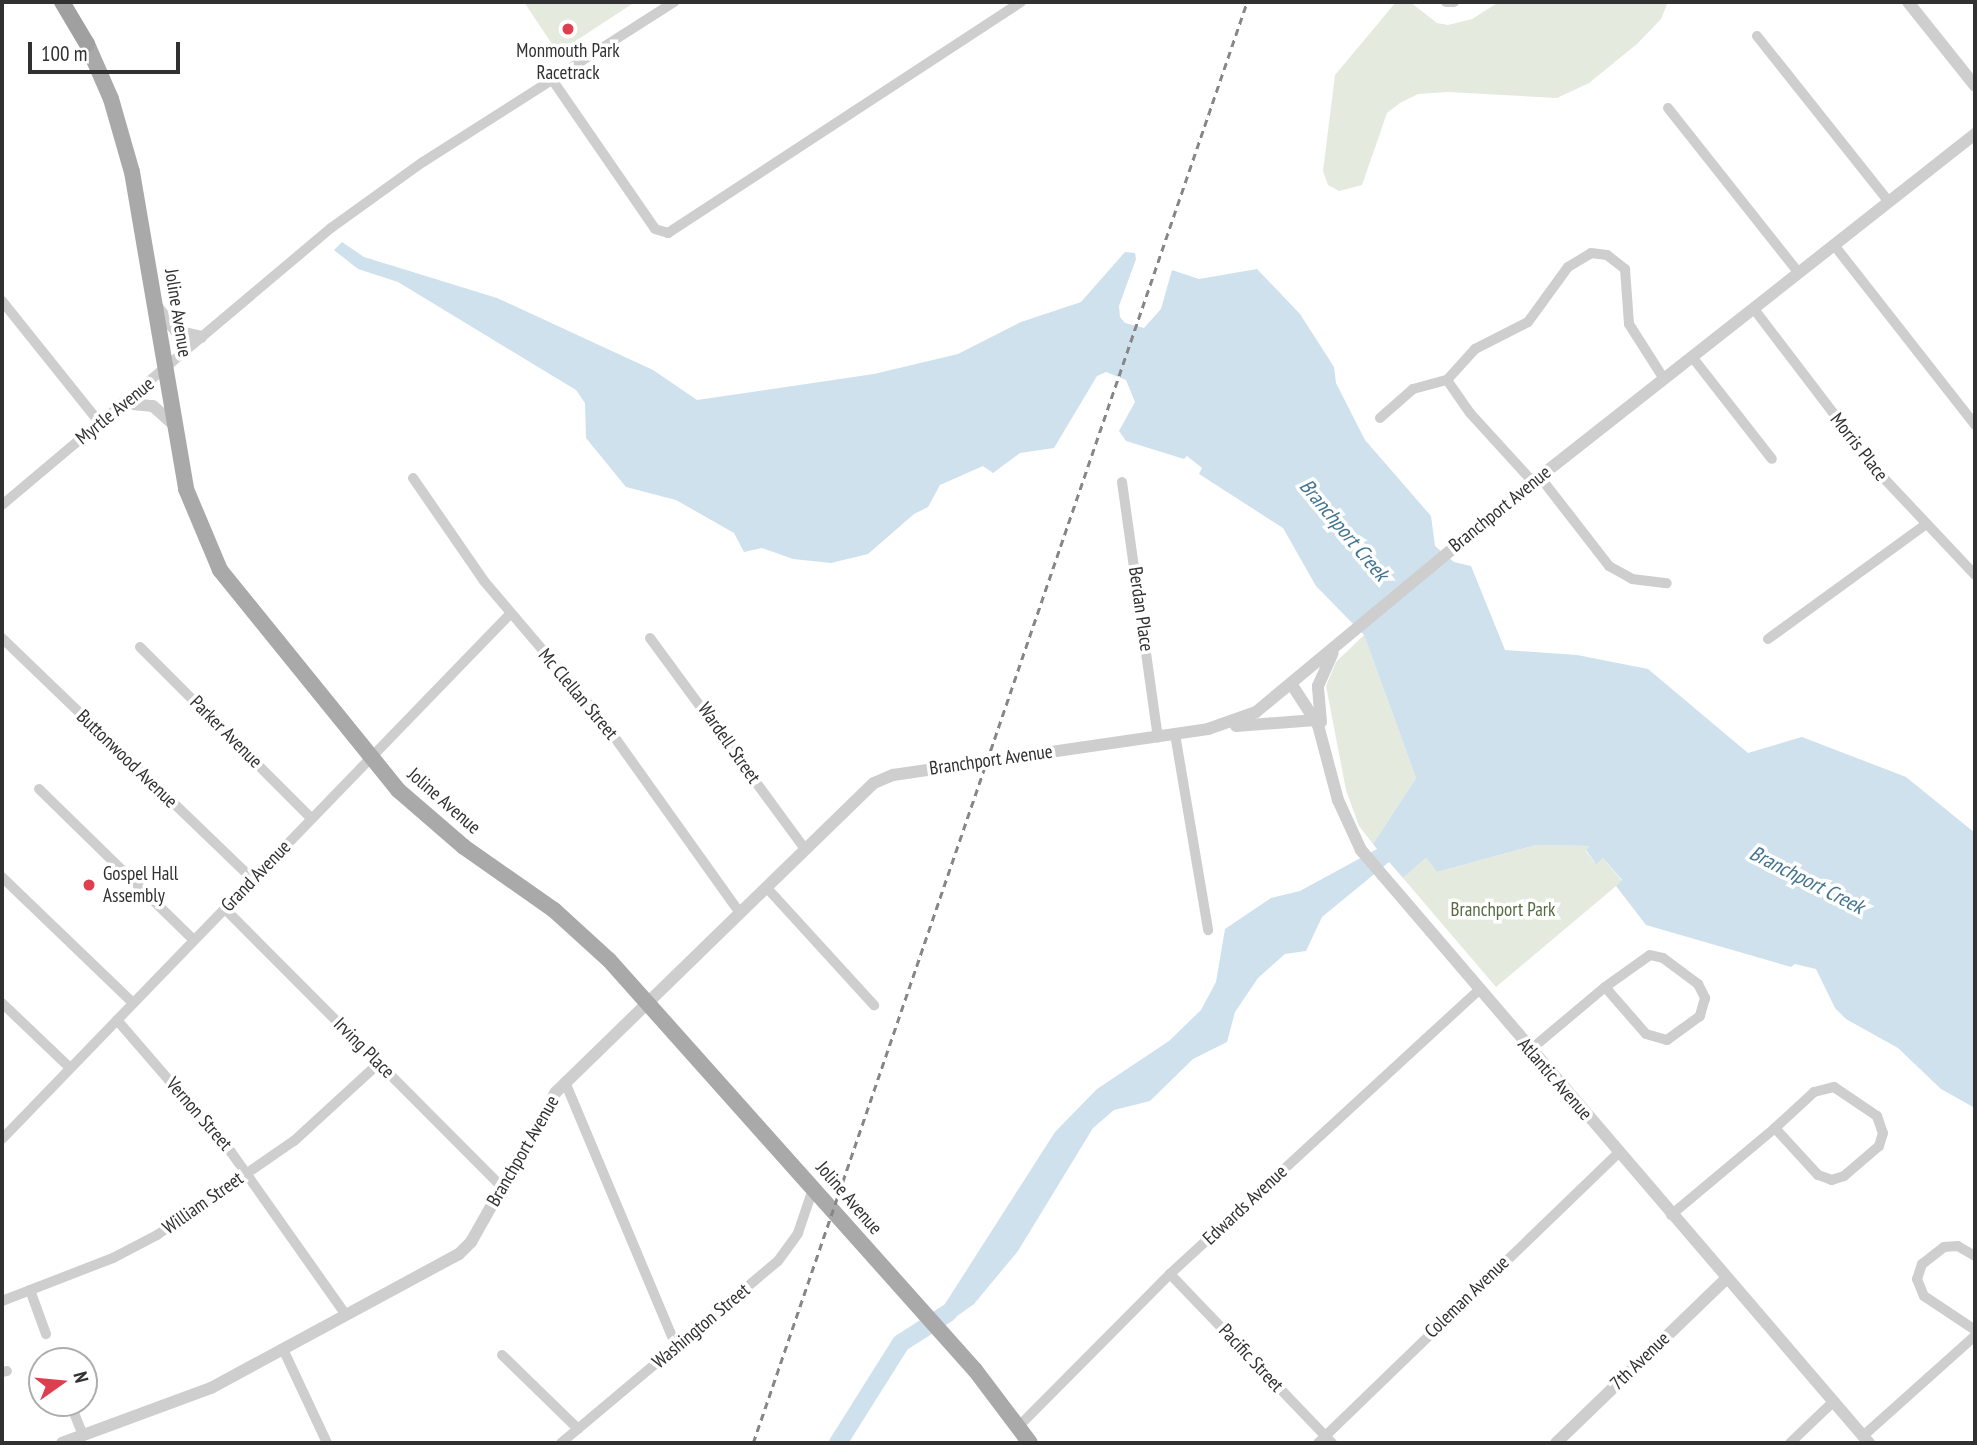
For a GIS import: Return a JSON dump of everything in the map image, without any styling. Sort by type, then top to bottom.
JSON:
[{"type":"highway","points":[[65,2],[87,44]]},
{"type":"main road","name":"Joline Avenue","points":[[87,44],[124,137],[193,513],[220,570],[370,758],[435,825],[580,932],[646,1002],[945,1337],[1030,1443]]},
{"type":"street","name":"Myrtle Avenue","points":[[2,505],[324,233],[551,78],[674,2]]},
{"type":"street","points":[[551,78],[655,229],[668,233],[1021,2]]},
{"type":"street","points":[[1446,2],[1454,2]]},
{"type":"street","points":[[1908,2],[1975,86]]},
{"type":"street","points":[[1757,36],[1889,202]]},
{"type":"street","points":[[1668,108],[1799,273]]},
{"type":"street","name":"Branchport Avenue","points":[[62,1443],[180,1402],[459,1254],[471,1242],[565,1082],[881,778],[1208,729],[1248,716],[1292,685],[1355,629],[1536,479],[1975,134]]},
{"type":"street","points":[[1834,245],[1975,425]]},
{"type":"street","points":[[1380,418],[1412,388],[1447,380],[1475,349],[1528,322],[1575,261],[1600,253],[1615,258],[1628,275],[1629,324],[1664,379]]},
{"type":"street","points":[[2,301],[99,422]]},
{"type":"street","points":[[156,306],[176,331],[201,337]]},
{"type":"street","name":"Morris Place","points":[[1754,309],[1878,472],[1925,525],[1975,575]]},
{"type":"street","points":[[1693,358],[1772,459]]},
{"type":"street","points":[[1447,380],[1470,413],[1536,479],[1609,566],[1632,579],[1667,583]]},
{"type":"street","points":[[123,403],[153,406],[177,429]]},
{"type":"street","name":"Mc Clellan Street","points":[[414,478],[510,614],[603,722],[740,912]]},
{"type":"street","name":"Berdan Place","points":[[1122,482],[1158,737]]},
{"type":"street","points":[[1768,639],[1925,525]]},
{"type":"street","name":"Grand Avenue","points":[[2,1139],[510,614]]},
{"type":"street","name":"Buttonwood Avenue","points":[[2,638],[252,879]]},
{"type":"street","name":"Wardell Street","points":[[650,638],[805,849]]},
{"type":"street","points":[[1325,747],[1318,686],[1340,642]]},
{"type":"street","name":"Parker Avenue","points":[[140,647],[311,818]]},
{"type":"street","name":"Atlantic Avenue","points":[[1292,685],[1315,720],[1325,747],[1338,800],[1363,853],[1866,1439]]},
{"type":"street","points":[[1208,729],[1315,720]]},
{"type":"street","points":[[1175,734],[1208,930]]},
{"type":"street","points":[[39,789],[194,940]]},
{"type":"street","points":[[2,877],[133,1003]]},
{"type":"street","points":[[767,888],[874,1005]]},
{"type":"street","name":"Irving Place","points":[[225,909],[502,1187]]},
{"type":"street","points":[[1530,1050],[1638,959],[1658,956],[1698,984],[1704,1006],[1674,1038],[1659,1040],[1646,1034],[1605,987]]},
{"type":"street","name":"Edwards Avenue","points":[[1018,1427],[1170,1275],[1478,990]]},
{"type":"street","points":[[2,1003],[70,1068]]},
{"type":"street","name":"Vernon Street","points":[[117,1020],[246,1172],[346,1315]]},
{"type":"street","name":"William Street","points":[[2,1301],[130,1251],[246,1172],[338,1104],[379,1062]]},
{"type":"street","points":[[565,1082],[677,1348]]},
{"type":"street","points":[[1671,1215],[1814,1092],[1834,1087],[1877,1115],[1883,1133],[1879,1146],[1844,1176],[1832,1180],[1818,1175],[1775,1128]]},
{"type":"street","name":"Coleman Avenue","points":[[1325,1441],[1618,1153]]},
{"type":"street","name":"Washington Street","points":[[561,1443],[677,1348],[790,1248],[813,1189]]},
{"type":"street","points":[[1866,1439],[1975,1333],[1924,1296],[1917,1279],[1922,1264],[1944,1247],[1958,1246],[1975,1256]]},
{"type":"street","name":"Pacific Street","points":[[1170,1275],[1325,1441]]},
{"type":"street","name":"7th Avenue","points":[[1556,1443],[1726,1279]]},
{"type":"street","points":[[30,1290],[46,1334]]},
{"type":"street","points":[[283,1349],[327,1443]]},
{"type":"street","points":[[502,1355],[578,1429]]},
{"type":"street","points":[[1790,1443],[1834,1401]]},
{"type":"street","points":[[76,1417],[83,1436]]},
{"type":"green space","name":"Monmouth Park Racetrack","points":[[524,2],[635,2],[565,48],[552,44]]},
{"type":"green space","points":[[1396,2],[1410,2],[1437,23],[1448,25],[1472,19],[1499,2],[1668,2],[1661,19],[1637,44],[1589,83],[1557,98],[1448,92],[1418,94],[1400,103],[1387,113],[1362,185],[1339,191],[1328,185],[1323,171],[1335,75]]},
{"type":"green space","points":[[1364,635],[1416,778],[1373,844],[1359,826],[1346,790],[1326,686],[1336,662]]},
{"type":"green space","name":"Branchport Park","points":[[1536,845],[1591,846],[1586,851],[1595,863],[1603,858],[1622,881],[1496,987],[1403,878],[1426,858],[1437,872]]},
{"type":"water","name":"Branchport Creek","points":[[342,242],[364,257],[497,298],[653,370],[697,400],[874,374],[958,354],[1021,322],[1081,302],[1125,252],[1135,253],[1136,259],[1119,306],[1120,317],[1125,323],[1144,328],[1161,309],[1172,270],[1199,279],[1257,269],[1300,314],[1334,367],[1336,383],[1365,440],[1431,516],[1435,546],[1454,562],[1471,566],[1505,650],[1577,655],[1648,669],[1748,753],[1802,737],[1906,777],[1975,833],[1975,1108],[1941,1089],[1898,1048],[1846,1019],[1835,1008],[1816,969],[1795,964],[1791,967],[1646,925],[1616,886],[1622,880],[1603,858],[1596,864],[1586,850],[1590,846],[1536,845],[1437,872],[1426,858],[1403,878],[1389,862],[1322,917],[1306,951],[1285,954],[1258,978],[1235,1012],[1227,1042],[1193,1059],[1150,1101],[1114,1110],[1093,1128],[1018,1251],[974,1304],[953,1319],[943,1307],[1055,1132],[1097,1089],[1169,1041],[1201,1010],[1216,982],[1225,929],[1271,898],[1300,891],[1377,849],[1373,844],[1416,778],[1364,635],[1316,586],[1283,528],[1199,474],[1202,468],[1187,456],[1184,459],[1126,441],[1119,431],[1135,402],[1126,380],[1106,372],[1097,376],[1054,448],[1020,453],[993,473],[983,466],[940,485],[928,507],[914,514],[868,554],[831,563],[793,559],[762,548],[744,552],[734,533],[676,500],[626,487],[586,438],[585,403],[576,390],[398,282],[358,269],[334,250]]},
{"type":"waterway","points":[[838,1443],[901,1343],[948,1313]]},
{"type":"railway","points":[[753,1443],[1247,2]]},
{"type":"place","name":"Monmouth Park Racetrack","points":[[568,29]]},
{"type":"place","name":"Gospel Hall Assembly","points":[[89,885]]}]
